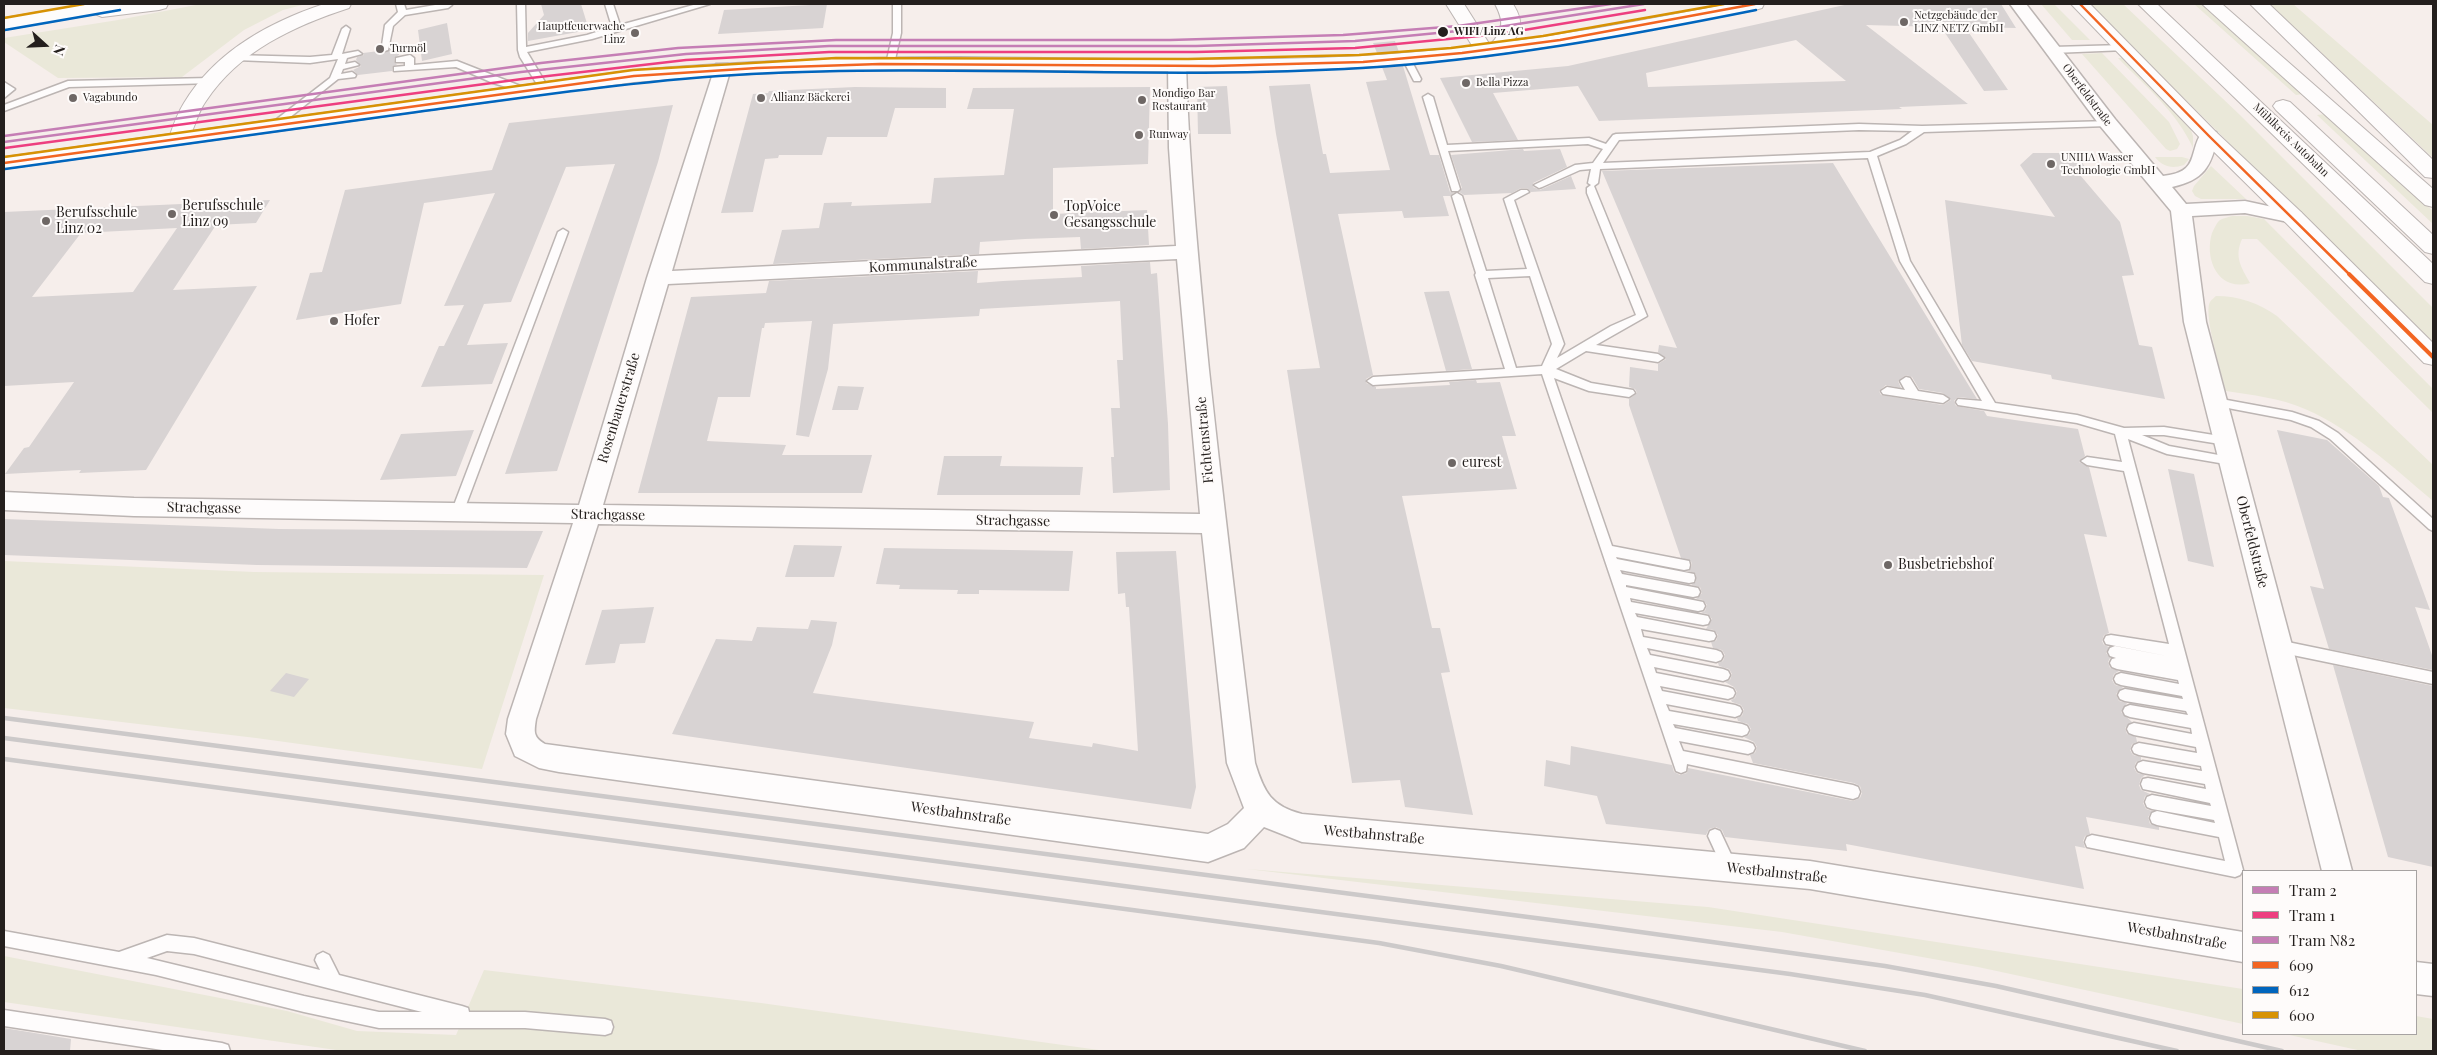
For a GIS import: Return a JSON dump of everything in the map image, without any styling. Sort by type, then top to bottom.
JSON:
[{"type":"main road","points":[[63,15],[119,4]]},
{"type":"main road","points":[[4,24],[159,4]]},
{"type":"main road","points":[[179,138],[196,100],[211,81],[236,57],[275,30],[342,4]]},
{"type":"main road","points":[[1491,50],[1508,36],[1512,27],[1512,15],[1504,4]]},
{"type":"main road","points":[[4,163],[543,87],[722,68],[890,64],[1307,64],[1406,58],[1491,50],[1655,24],[1755,4]]},
{"type":"main road","points":[[2080,4],[2209,136],[2294,217],[2433,357]]},
{"type":"main road","name":"Mühlkreis Autobahn","points":[[2147,4],[2271,120],[2433,277]]},
{"type":"main road","points":[[2172,4],[2208,37]]},
{"type":"main road","points":[[2211,4],[2433,200]]},
{"type":"main road","points":[[2259,4],[2433,172]]},
{"type":"main road","points":[[1458,5],[1491,50]]},
{"type":"main road","name":"Mühlkreis Autobahn","points":[[2267,90],[2433,247]]},
{"type":"street","name":"Oberfeldstraße","points":[[2018,4],[2108,123],[2181,210],[2195,322],[2336,870]]},
{"type":"street","name":"Fichtenstraße","points":[[1178,65],[1179,148],[1213,524],[1241,763],[1248,788],[1261,809]]},
{"type":"street","name":"Rosenbauerstraße","points":[[525,747],[520,734],[522,719],[588,515],[722,68]]},
{"type":"street","points":[[2158,183],[2186,179],[2193,173],[2205,156],[2209,136]]},
{"type":"street","points":[[2181,210],[2245,207],[2294,217]]},
{"type":"street","name":"Kommunalstraße","points":[[658,278],[1187,252]]},
{"type":"street","name":"Strachgasse","points":[[4,501],[134,507],[1213,524]]},
{"type":"street","name":"Westbahnstraße","points":[[525,747],[539,755],[559,760],[1208,848],[1229,842],[1240,834],[1261,809],[1280,822],[1302,828],[1810,875],[2242,947]]},
{"type":"street","points":[[2417,978],[2433,980]]},
{"type":"lane","points":[[400,4],[402,13]]},
{"type":"lane","points":[[521,4],[522,50],[524,57],[543,87]]},
{"type":"lane","points":[[609,4],[617,28]]},
{"type":"lane","points":[[522,50],[589,37],[706,4]]},
{"type":"lane","points":[[890,64],[897,32],[897,4]]},
{"type":"lane","points":[[384,50],[389,25],[402,13],[448,5]]},
{"type":"lane","points":[[276,124],[335,78],[340,67],[340,57],[346,29]]},
{"type":"lane","points":[[2052,48],[2123,48]]},
{"type":"lane","points":[[236,57],[310,60],[358,54]]},
{"type":"lane","points":[[1406,58],[1417,79]]},
{"type":"lane","points":[[398,64],[409,60],[457,64],[522,90]]},
{"type":"lane","points":[[340,67],[354,65]]},
{"type":"lane","points":[[335,78],[352,75]]},
{"type":"lane","points":[[4,108],[68,84],[211,81]]},
{"type":"lane","points":[[4,85],[10,89],[4,96]]},
{"type":"lane","points":[[1428,97],[1480,275],[1512,372]]},
{"type":"lane","points":[[1546,370],[1642,316],[1592,193],[1596,166],[1616,138],[1859,127],[1922,129],[2108,123]]},
{"type":"lane","points":[[1539,185],[1578,167],[1781,161],[1872,155],[1903,142],[1922,129]]},
{"type":"lane","points":[[1443,148],[1589,141],[1609,148]]},
{"type":"lane","points":[[1872,155],[1905,261],[1991,406]]},
{"type":"lane","points":[[1524,192],[1509,199],[1558,344],[1546,370],[1679,762],[1853,792]]},
{"type":"lane","points":[[457,513],[563,232]]},
{"type":"lane","points":[[1480,275],[1534,272]]},
{"type":"lane","points":[[1584,347],[1658,358]]},
{"type":"lane","points":[[1373,381],[1546,370],[1589,387],[1629,393]]},
{"type":"lane","points":[[1906,381],[1914,395]]},
{"type":"lane","points":[[1887,391],[1943,399]]},
{"type":"lane","points":[[1962,402],[2077,419],[2120,432],[2167,450],[2228,451]]},
{"type":"lane","points":[[2216,402],[2292,416],[2315,424],[2334,436],[2433,526]]},
{"type":"lane","points":[[2120,432],[2164,431],[2228,451]]},
{"type":"lane","points":[[2092,842],[2235,870],[2120,432]]},
{"type":"lane","points":[[2087,461],[2129,467]]},
{"type":"lane","points":[[1607,550],[1684,565]]},
{"type":"lane","points":[[1612,564],[1689,578]]},
{"type":"lane","points":[[1616,578],[1693,592]]},
{"type":"lane","points":[[1622,591],[1698,606]]},
{"type":"lane","points":[[1626,606],[1703,620]]},
{"type":"lane","points":[[1632,622],[1709,636]]},
{"type":"lane","points":[[1638,641],[1716,656]]},
{"type":"lane","points":[[2278,646],[2433,678]]},
{"type":"lane","points":[[2181,664],[2114,652],[2181,664]]},
{"type":"lane","points":[[1645,660],[1723,675]]},
{"type":"lane","points":[[1651,678],[1728,694]]},
{"type":"lane","points":[[2121,679],[2188,691]]},
{"type":"lane","points":[[2126,694],[2192,706]]},
{"type":"lane","points":[[1657,696],[1734,711]]},
{"type":"lane","points":[[2130,711],[2196,723]]},
{"type":"lane","points":[[1664,716],[1742,730]]},
{"type":"lane","points":[[2134,729],[2201,742]]},
{"type":"lane","points":[[1670,734],[1748,748]]},
{"type":"lane","points":[[2139,749],[2206,761]]},
{"type":"lane","points":[[2143,767],[2211,779]]},
{"type":"lane","points":[[2148,784],[2215,797]]},
{"type":"lane","points":[[2152,802],[2220,814]]},
{"type":"lane","points":[[2157,818],[2224,831]]},
{"type":"lane","points":[[1715,836],[1730,868]]},
{"type":"lane","points":[[4,938],[119,960],[379,1020],[526,1020],[605,1027]]},
{"type":"lane","points":[[119,960],[167,943],[194,946],[483,1019]]},
{"type":"lane","points":[[323,960],[334,982]]},
{"type":"lane","points":[[4,1018],[222,1051]]},
{"type":"shaded area","points":[[201,4],[306,4],[283,10],[244,30],[182,77],[58,78],[4,42],[4,38],[118,20]]},
{"type":"shaded area","points":[[2041,4],[2054,4],[2090,40],[2072,40]]},
{"type":"shaded area","points":[[2089,4],[2123,4],[2240,115],[2433,308],[2433,345]]},
{"type":"shaded area","points":[[2194,4],[2201,4],[2303,94],[2296,95]]},
{"type":"shaded area","points":[[2270,4],[2293,4],[2433,125],[2433,158]]},
{"type":"shaded area","points":[[2102,53],[2169,122],[2180,144],[2177,149],[2170,151],[2166,149],[2082,54]]},
{"type":"shaded area","points":[[2118,58],[2124,58],[2189,124],[2193,136],[2193,148],[2169,111]]},
{"type":"shaded area","points":[[2325,114],[2433,211],[2433,224],[2317,115]]},
{"type":"shaded area","points":[[2155,157],[2182,157],[2189,159],[2184,165],[2172,167],[2161,163]]},
{"type":"shaded area","points":[[2211,166],[2246,199],[2201,199],[2195,196],[2192,191],[2194,186]]},
{"type":"shaded area","points":[[2232,216],[2264,219],[2433,389],[2433,413],[2257,239],[2242,239],[2239,251],[2241,267],[2250,283],[2239,285],[2229,283],[2222,278],[2212,263],[2210,243],[2212,233],[2218,222],[2221,219]]},
{"type":"shaded area","points":[[2216,296],[2233,297],[2248,301],[2263,307],[2277,316],[2433,465],[2433,501],[2372,450],[2340,427],[2305,409],[2286,402],[2226,391],[2209,319],[2210,302]]},
{"type":"shaded area","points":[[4,561],[254,572],[544,575],[482,769],[256,738],[4,708]]},
{"type":"shaded area","points":[[1247,869],[1708,907],[2242,989],[2242,1024],[1978,967],[1782,932]]},
{"type":"shaded area","points":[[4,956],[287,1011],[357,1031],[456,1035],[484,970],[761,1003],[1106,1051],[343,1051],[4,1002]]},
{"type":"shaded area","points":[[2417,1016],[2433,1019],[2433,1051],[2362,1051],[2290,1035],[2417,1035]]},
{"type":"building","points":[[541,4],[581,4],[589,30],[528,41],[528,33],[544,15]]},
{"type":"building","points":[[827,4],[823,28],[718,34],[724,10]]},
{"type":"building","points":[[1849,4],[2001,4],[2016,28],[1965,27],[2008,90],[1984,91],[1941,27],[1866,25],[1968,104],[1899,107],[1902,109],[1599,121],[1578,86],[1493,93],[1518,140],[1472,142],[1440,78],[1568,66]],"holes":[[[1796,40],[1846,81],[1648,87],[1646,73]]]},
{"type":"building","points":[[447,23],[452,54],[422,61],[418,30]]},
{"type":"building","points":[[1395,41],[1399,52],[1377,53],[1373,43]]},
{"type":"building","points":[[400,48],[399,55],[394,58],[397,65],[393,66],[392,71],[358,75],[353,70],[361,66],[356,60],[357,57],[364,55],[363,53],[379,51],[382,54],[390,49]]},
{"type":"building","points":[[1403,66],[1430,155],[1439,155],[1450,192],[1454,193],[1450,196],[1443,196],[1449,216],[1404,218],[1402,211],[1338,214],[1373,375],[1366,379],[1366,383],[1376,387],[1376,389],[1450,385],[1449,382],[1476,380],[1477,383],[1500,382],[1516,436],[1502,436],[1517,489],[1402,496],[1432,628],[1440,628],[1450,672],[1441,673],[1473,815],[1405,807],[1400,780],[1352,783],[1287,370],[1320,368],[1276,134],[1269,86],[1310,84],[1323,154],[1326,154],[1330,173],[1390,170],[1366,82],[1387,80],[1382,67]]},
{"type":"building","points":[[1227,86],[1231,134],[1198,134],[1197,87]]},
{"type":"building","points":[[855,87],[946,88],[946,108],[895,108],[887,137],[827,137],[822,155],[779,155],[778,158],[765,159],[753,212],[721,213],[753,94],[768,93],[769,91]]},
{"type":"building","points":[[1150,87],[1148,164],[1053,168],[1053,214],[1147,210],[1149,245],[1081,249],[1080,237],[1025,239],[980,242],[979,254],[773,264],[782,230],[819,228],[824,203],[852,202],[851,206],[931,203],[934,178],[1004,175],[1014,109],[967,109],[973,88]]},
{"type":"building","points":[[673,105],[658,162],[557,471],[505,474],[615,164],[566,167],[511,302],[484,304],[467,345],[508,343],[492,384],[421,387],[439,346],[444,346],[464,305],[444,306],[495,193],[424,203],[401,304],[296,320],[310,273],[322,272],[345,190],[492,170],[509,123]]},
{"type":"building","points":[[1523,149],[1524,151],[1560,149],[1567,167],[1533,183],[1533,187],[1540,190],[1571,176],[1576,189],[1531,192],[1527,188],[1521,188],[1512,193],[1464,195],[1459,192],[1462,188],[1451,155]]},
{"type":"building","points":[[2033,153],[2075,153],[2091,175],[2080,175],[2120,222],[2134,275],[2122,276],[2139,345],[2152,347],[2165,399],[2052,379],[2051,375],[1972,361],[1962,345],[1945,200],[2055,217],[2020,165]]},
{"type":"building","name":"Busbetriebshof","points":[[1833,163],[1977,399],[1958,397],[1954,401],[1956,406],[1984,411],[1987,416],[2078,429],[2085,456],[2079,462],[2089,467],[2107,537],[2084,534],[2109,633],[2104,635],[2102,641],[2104,645],[2109,647],[2106,653],[2110,658],[2108,662],[2110,668],[2119,671],[2114,674],[2112,680],[2115,685],[2123,687],[2116,694],[2119,701],[2127,703],[2121,712],[2132,722],[2125,728],[2127,734],[2136,737],[2137,742],[2132,744],[2130,750],[2133,755],[2141,757],[2141,760],[2136,762],[2134,768],[2137,773],[2145,775],[2141,778],[2139,785],[2141,790],[2150,794],[2145,796],[2143,803],[2146,809],[2152,811],[2148,817],[2150,824],[2159,827],[2159,830],[2086,817],[2090,834],[2085,836],[2083,841],[2085,848],[2075,846],[2084,889],[1846,844],[1847,851],[1725,837],[1722,830],[1716,827],[1709,829],[1706,835],[1606,824],[1597,796],[1544,786],[1546,760],[1570,765],[1571,746],[1672,765],[1674,772],[1680,775],[1687,773],[1688,768],[1853,801],[1860,798],[1862,793],[1860,786],[1854,783],[1753,763],[1750,755],[1755,753],[1757,747],[1754,742],[1744,737],[1749,735],[1751,729],[1748,724],[1738,721],[1737,718],[1742,716],[1744,710],[1741,705],[1732,702],[1731,700],[1735,698],[1737,692],[1734,687],[1725,682],[1730,680],[1732,674],[1729,669],[1719,666],[1718,663],[1723,661],[1725,655],[1722,650],[1713,648],[1711,642],[1716,641],[1718,635],[1714,630],[1706,629],[1712,619],[1708,614],[1701,613],[1705,611],[1707,605],[1703,600],[1696,599],[1702,593],[1700,587],[1691,585],[1696,582],[1696,574],[1689,571],[1692,565],[1691,561],[1681,558],[1629,405],[1629,399],[1637,393],[1635,389],[1629,387],[1630,367],[1658,371],[1658,364],[1666,359],[1658,352],[1659,345],[1677,348],[1602,171]],"holes":[[[1906,375],[1912,377],[1919,389],[1943,393],[1951,400],[1943,405],[1881,395],[1879,391],[1886,385],[1901,388],[1898,381]]]},
{"type":"building","points":[[270,200],[256,223],[216,225],[173,290],[257,286],[146,470],[79,473],[81,470],[5,474],[24,448],[29,447],[74,382],[4,386],[4,212]],"holes":[[[177,228],[133,292],[32,297],[81,233]]]},
{"type":"building","points":[[1150,262],[1151,274],[1157,273],[1168,424],[1170,490],[1113,493],[1111,457],[1114,457],[1111,408],[1120,408],[1117,360],[1123,360],[1120,301],[980,309],[979,316],[833,324],[828,369],[809,437],[796,435],[812,321],[765,323],[764,328],[762,328],[750,397],[718,397],[707,441],[786,445],[782,455],[872,455],[862,493],[638,493],[691,297],[766,293],[769,281],[978,271],[977,283],[1082,277],[1081,266]]},
{"type":"building","points":[[1449,291],[1472,369],[1446,371],[1424,292]]},
{"type":"building","points":[[838,386],[864,387],[858,410],[832,410]]},
{"type":"building","points":[[474,430],[456,476],[380,480],[401,434]]},
{"type":"building","points":[[2277,430],[2327,440],[2379,486],[2383,497],[2389,498],[2430,610],[2415,607],[2433,658],[2433,670],[2329,649],[2310,586],[2324,589]]},
{"type":"building","points":[[944,456],[1002,456],[1000,466],[1083,467],[1080,495],[937,495]]},
{"type":"building","points":[[2168,469],[2194,474],[2214,567],[2188,561]]},
{"type":"building","points":[[4,519],[279,529],[543,531],[527,568],[257,565],[4,555]]},
{"type":"building","points":[[794,545],[842,546],[834,577],[785,577]]},
{"type":"building","points":[[884,548],[1073,551],[1069,591],[979,590],[979,594],[957,594],[958,590],[899,589],[900,585],[876,584]]},
{"type":"building","points":[[1176,551],[1196,787],[1191,809],[672,734],[716,639],[752,641],[757,627],[808,629],[811,620],[837,622],[832,645],[813,693],[1034,722],[1029,738],[1092,747],[1093,743],[1138,751],[1129,607],[1126,607],[1125,593],[1118,594],[1116,552]]},
{"type":"building","points":[[654,607],[645,643],[620,644],[615,663],[585,665],[602,610]]},
{"type":"building","points":[[2333,665],[2433,686],[2433,867],[2388,857]]},
{"type":"building","points":[[286,673],[309,679],[294,697],[270,691]]},
{"type":"building","points":[[4,1028],[71,1039],[70,1051],[4,1051]]},
{"type":"railway","points":[[4,718],[1597,926],[1885,966],[1996,986],[2282,1051]]},
{"type":"railway","points":[[4,738],[1790,974],[1925,995],[2177,1051]]},
{"type":"railway","points":[[4,759],[1379,943],[1501,966],[1865,1051]]},
{"type":"tram line","name":"N82","points":[[4,136],[541,63],[723,44],[903,39],[1170,40],[1343,35],[1458,26],[1611,4]]},
{"type":"tram line","name":"2","points":[[4,142],[521,72],[686,54],[829,46],[1196,46],[1355,41],[1499,27],[1644,4]]},
{"type":"tram line","name":"1","points":[[5,148],[522,79],[686,60],[829,52],[1196,52],[1355,48],[1500,34],[1645,10]]},
{"type":"transit line","name":"600","points":[[4,18],[84,4]]},
{"type":"transit line","name":"600","points":[[4,157],[633,70],[734,62],[869,57],[1245,59],[1359,55],[1497,43],[1634,21],[1724,4]]},
{"type":"transit line","name":"609","points":[[4,163],[634,76],[757,68],[880,64],[1263,66],[1363,62],[1462,53],[1560,40],[1755,4]]},
{"type":"transit line","name":"609","points":[[2080,4],[2209,136],[2433,357]]},
{"type":"transit line","name":"612","points":[[5,30],[120,10]]},
{"type":"transit line","name":"612","points":[[5,169],[635,82],[755,74],[876,70],[1263,72],[1364,68],[1512,53],[1659,29],[1756,10]]},
{"type":"place","name":"Netzgebäude der LINZ NETZ GmbH","points":[[1904,22]]},
{"type":"place","name":"WIFI/Linz AG","points":[[1443,32]]},
{"type":"place","name":"Hauptfeuerwache Linz","points":[[635,33]]},
{"type":"place","name":"Turmöl","points":[[380,49]]},
{"type":"place","name":"Bella Pizza","points":[[1466,83]]},
{"type":"place","name":"Vagabundo","points":[[73,98]]},
{"type":"place","name":"Allianz Bäckerei","points":[[761,98]]},
{"type":"place","name":"Mondigo Bar Restaurant","points":[[1142,100]]},
{"type":"place","name":"Runway","points":[[1139,135]]},
{"type":"place","name":"UNIHA Wasser Technologie GmbH","points":[[2051,164]]},
{"type":"place","name":"Berufsschule Linz 09","points":[[172,214]]},
{"type":"place","name":"TopVoice Gesangsschule","points":[[1054,215]]},
{"type":"place","name":"Berufsschule Linz 02","points":[[46,221]]},
{"type":"place","name":"Hofer","points":[[334,321]]},
{"type":"place","name":"eurest","points":[[1452,463]]},
{"type":"place","name":"Busbetriebshof","points":[[1888,565]]}]
